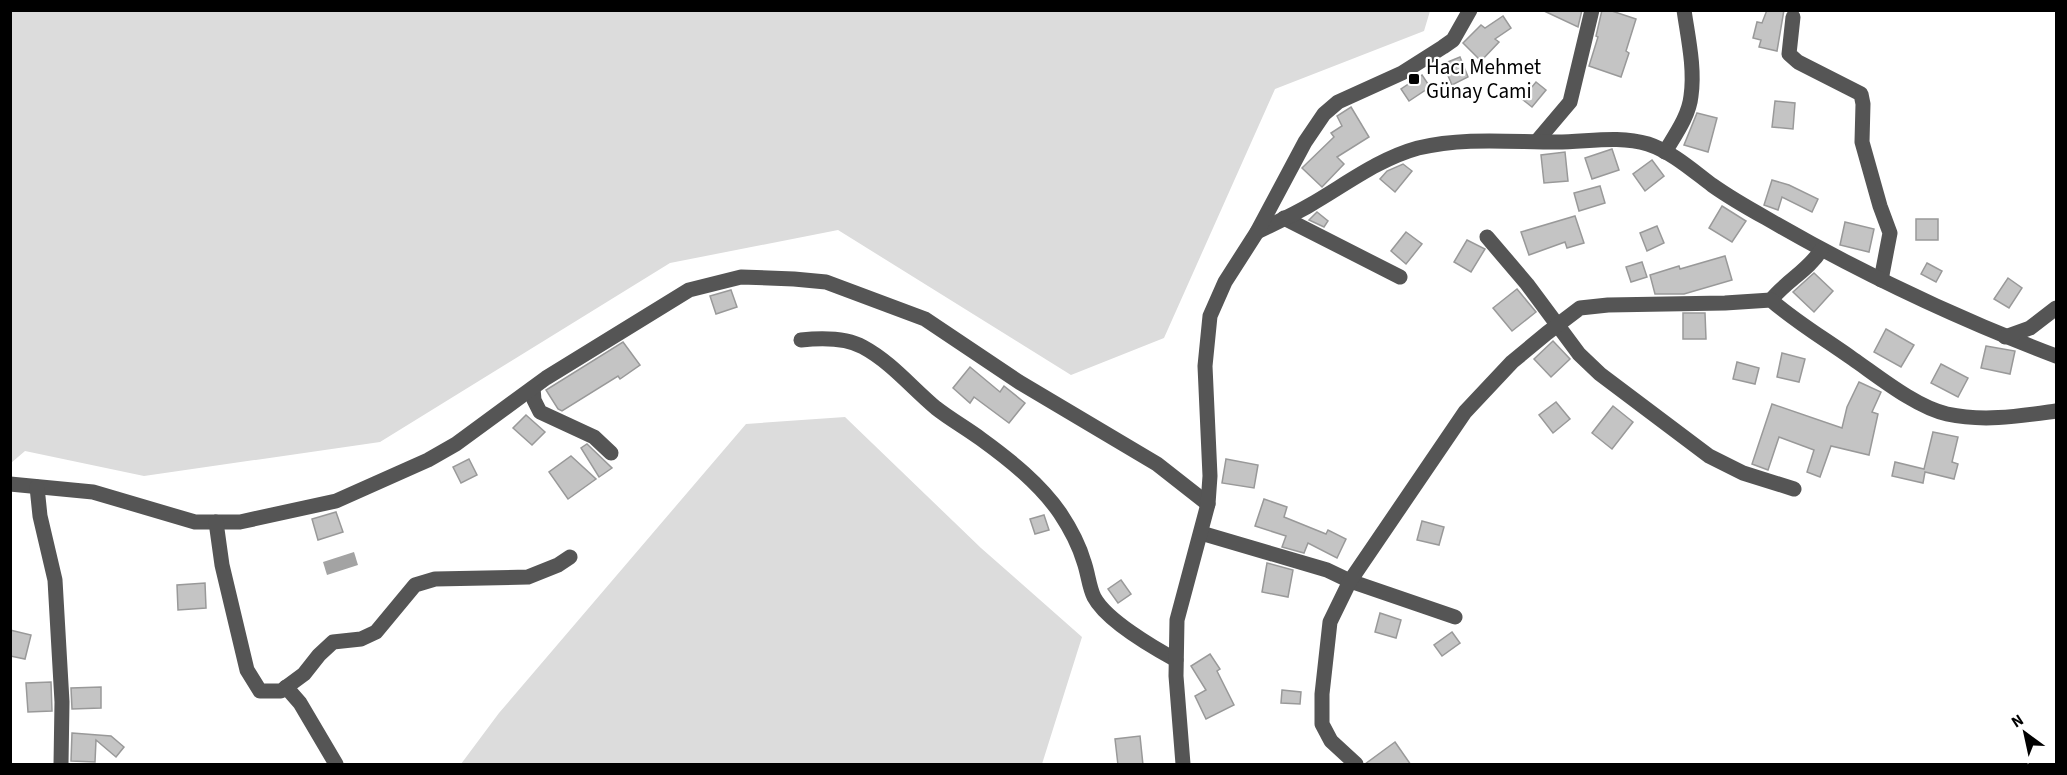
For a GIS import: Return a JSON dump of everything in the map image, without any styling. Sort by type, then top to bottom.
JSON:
[{"type":"street","points":[[1183,765],[1176,660],[1177,620],[1208,504],[1210,476],[1204,366],[1210,316],[1225,282],[1257,232],[1305,142],[1324,114],[1338,102],[1402,73],[1443,47],[1453,39],[1470,10]]},
{"type":"street","points":[[1537,141],[1570,102],[1592,10]]},
{"type":"street","points":[[1665,152],[1680,128],[1691,98],[1692,72],[1684,10]]},
{"type":"street","points":[[1793,17],[1789,54],[1798,62],[1861,94],[1862,142],[1880,207],[1890,233],[1881,280]]},
{"type":"street","points":[[1257,232],[1310,205],[1391,158],[1416,149],[1449,142],[1492,140],[1614,139],[1647,144],[1672,156],[1714,187],[1821,250],[2005,336],[2056,356]]},
{"type":"street","points":[[1284,218],[1400,277]]},
{"type":"street","points":[[1487,237],[1527,284],[1579,354],[1600,374],[1709,456],[1743,473],[1794,489]]},
{"type":"street","points":[[1771,300],[1779,289],[1814,261],[1821,250]]},
{"type":"street","points":[[10,484],[93,492],[195,522],[240,522],[336,501],[428,460],[456,444],[533,388],[689,290],[741,277],[826,282],[925,319],[1019,382],[1157,464],[1208,504]]},
{"type":"street","points":[[1356,765],[1331,741],[1322,724],[1322,694],[1330,622],[1350,581],[1465,412],[1512,362],[1580,308],[1608,305],[1771,300],[1789,316],[1897,390],[1935,410],[1974,418],[2003,418],[2056,411]]},
{"type":"street","points":[[2005,336],[2030,328],[2056,308]]},
{"type":"street","points":[[801,340],[826,337],[862,346],[906,379],[936,408],[982,440],[1027,476],[1050,500],[1071,531],[1083,559],[1095,598],[1107,612],[1141,639],[1176,660]]},
{"type":"street","points":[[533,388],[534,400],[540,412],[594,437],[611,453]]},
{"type":"street","points":[[38,487],[40,516],[55,580],[63,702],[61,765]]},
{"type":"street","points":[[216,522],[222,565],[247,670],[260,691],[281,691],[304,675],[319,655],[333,642],[361,639],[375,632],[415,585],[435,579],[528,578],[570,557]]},
{"type":"street","points":[[1201,533],[1327,570],[1350,581],[1455,617]]},
{"type":"street","points":[[286,687],[300,703],[336,765]]},
{"type":"shaded area","points":[[11,10],[1430,11],[1424,31],[1275,89],[1164,338],[1071,375],[838,230],[670,263],[380,442],[144,476],[25,451],[11,463]]},
{"type":"shaded area","points":[[845,417],[981,548],[1082,637],[1042,764],[461,764],[499,713],[746,424]]},
{"type":"shaded area","points":[[354,552],[358,565],[327,575],[323,562]]},
{"type":"building","points":[[1542,10],[1582,10],[1578,27]]},
{"type":"building","points":[[1602,10],[1636,19],[1621,77],[1589,66],[1598,37],[1596,36]]},
{"type":"building","points":[[1767,10],[1784,10],[1777,51],[1759,47],[1761,40],[1753,38],[1757,22],[1762,23]]},
{"type":"building","points":[[1503,16],[1511,28],[1495,39],[1499,42],[1481,61],[1463,43],[1481,25],[1485,28]]},
{"type":"building","points":[[1460,57],[1468,77],[1452,85],[1443,64]]},
{"type":"building","points":[[1422,75],[1430,87],[1409,101],[1401,89]]},
{"type":"building","points":[[1536,82],[1546,90],[1532,107],[1522,99]]},
{"type":"building","points":[[1775,101],[1795,103],[1793,129],[1772,127]]},
{"type":"building","points":[[1351,107],[1369,137],[1337,157],[1344,164],[1322,187],[1302,168],[1334,137],[1331,133],[1342,126],[1337,116]]},
{"type":"building","points":[[1697,113],[1717,118],[1708,152],[1684,145]]},
{"type":"building","points":[[1612,149],[1619,170],[1592,179],[1585,158]]},
{"type":"building","points":[[1565,152],[1568,181],[1544,183],[1541,155]]},
{"type":"building","points":[[1652,160],[1664,176],[1645,191],[1633,174]]},
{"type":"building","points":[[1403,164],[1412,171],[1395,192],[1380,179],[1387,171]]},
{"type":"building","points":[[1772,180],[1789,185],[1818,199],[1812,212],[1782,197],[1778,210],[1764,205]]},
{"type":"building","points":[[1600,186],[1605,203],[1579,211],[1574,193]]},
{"type":"building","points":[[1722,206],[1746,221],[1732,242],[1709,228]]},
{"type":"building","points":[[1317,212],[1328,221],[1324,227],[1309,220]]},
{"type":"building","points":[[1575,216],[1584,243],[1567,248],[1565,242],[1529,255],[1521,232]]},
{"type":"building","points":[[1916,219],[1938,219],[1938,240],[1916,240]]},
{"type":"building","points":[[1845,222],[1874,229],[1869,252],[1840,245]]},
{"type":"building","points":[[1657,226],[1664,243],[1647,251],[1640,233]]},
{"type":"building","points":[[1406,232],[1422,244],[1406,264],[1391,251]]},
{"type":"building","points":[[1467,240],[1485,249],[1471,272],[1454,262]]},
{"type":"building","points":[[1725,256],[1732,280],[1684,294],[1655,294],[1650,275]]},
{"type":"building","points":[[1642,262],[1647,277],[1631,282],[1626,267]]},
{"type":"building","points":[[1927,263],[1942,271],[1936,282],[1921,274]]},
{"type":"building","points":[[1814,273],[1833,291],[1814,312],[1793,292]]},
{"type":"building","points":[[2008,278],[2022,288],[2009,308],[1994,299]]},
{"type":"building","points":[[1517,289],[1536,312],[1512,331],[1493,308]]},
{"type":"building","points":[[731,290],[737,307],[716,314],[710,296]]},
{"type":"building","points":[[1683,313],[1705,313],[1706,339],[1683,339]]},
{"type":"building","points":[[1886,329],[1914,345],[1901,367],[1874,352]]},
{"type":"building","points":[[1553,341],[1570,359],[1551,377],[1534,359]]},
{"type":"building","points":[[623,342],[640,365],[620,379],[618,376],[562,411],[558,409],[546,390]]},
{"type":"building","points":[[1986,346],[2015,351],[2010,374],[1981,368]]},
{"type":"building","points":[[1782,353],[1805,359],[1799,382],[1777,377]]},
{"type":"building","points":[[1737,362],[1759,368],[1755,384],[1733,379]]},
{"type":"building","points":[[1941,364],[1968,378],[1958,397],[1931,383]]},
{"type":"building","points":[[970,367],[1000,392],[1004,386],[1025,403],[1009,423],[974,397],[970,403],[953,388]]},
{"type":"building","points":[[1859,382],[1881,392],[1872,412],[1878,414],[1869,455],[1831,446],[1820,477],[1807,472],[1814,450],[1779,437],[1768,470],[1752,464],[1772,404],[1842,428],[1847,407]]},
{"type":"building","points":[[1556,402],[1570,419],[1553,433],[1539,415]]},
{"type":"building","points":[[1613,406],[1633,422],[1612,449],[1592,433]]},
{"type":"building","points":[[526,415],[545,432],[532,445],[513,428]]},
{"type":"building","points":[[1933,432],[1958,437],[1952,462],[1958,464],[1954,479],[1925,472],[1923,483],[1892,476],[1895,462],[1924,469]]},
{"type":"building","points":[[587,444],[612,468],[599,477],[581,448]]},
{"type":"building","points":[[571,456],[596,479],[568,499],[549,472]]},
{"type":"building","points":[[469,459],[477,475],[461,483],[453,467]]},
{"type":"building","points":[[1226,459],[1258,465],[1254,488],[1222,483]]},
{"type":"building","points":[[1264,499],[1287,507],[1284,517],[1326,534],[1328,530],[1346,539],[1337,558],[1308,543],[1304,553],[1282,547],[1286,536],[1255,526]]},
{"type":"building","points":[[336,512],[343,532],[318,540],[312,519]]},
{"type":"building","points":[[1044,515],[1049,530],[1035,534],[1030,519]]},
{"type":"building","points":[[1422,521],[1444,527],[1439,545],[1417,540]]},
{"type":"building","points":[[1267,563],[1293,570],[1288,597],[1262,592]]},
{"type":"building","points":[[1121,580],[1131,594],[1118,603],[1108,589]]},
{"type":"building","points":[[205,583],[206,608],[178,610],[177,585]]},
{"type":"building","points":[[1380,613],[1401,620],[1396,638],[1375,632]]},
{"type":"building","points":[[10,630],[31,635],[25,659],[10,656]]},
{"type":"building","points":[[1452,632],[1460,643],[1442,656],[1434,645]]},
{"type":"building","points":[[1210,654],[1220,669],[1217,671],[1234,705],[1206,719],[1195,696],[1206,690],[1191,666]]},
{"type":"building","points":[[51,682],[52,711],[28,712],[26,683]]},
{"type":"building","points":[[101,687],[101,708],[72,709],[71,688]]},
{"type":"building","points":[[1282,690],[1301,692],[1300,704],[1281,703]]},
{"type":"building","points":[[72,733],[111,736],[124,747],[116,757],[96,740],[95,762],[71,761]]},
{"type":"building","points":[[1140,736],[1143,765],[1118,765],[1115,739]]},
{"type":"building","points":[[1395,742],[1411,765],[1365,764]]},
{"type":"place","name":"Hacı Mehmet Günay Cami","points":[[1414,79]]}]
